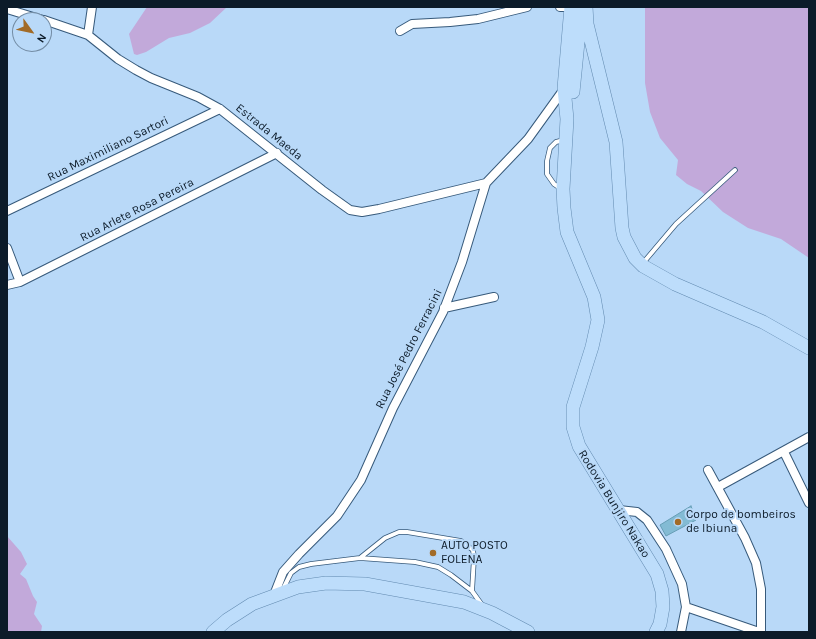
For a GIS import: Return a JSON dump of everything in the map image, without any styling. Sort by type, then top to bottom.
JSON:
[{"type":"main road","name":"Rodovia Bunjiro Nakao","points":[[571,7],[564,88],[567,119],[563,189],[567,232],[594,298],[598,320],[592,347],[573,407],[573,427],[579,446],[619,510],[659,580],[662,591],[663,607],[660,624],[656,632]]},
{"type":"main road","points":[[576,7],[579,30],[597,65]]},
{"type":"main road","name":"Rodovia Bunjiro Nakao","points":[[567,119],[572,95],[582,7]]},
{"type":"main road","points":[[586,7],[587,24],[608,102],[616,142],[624,237],[635,258],[642,264],[675,284],[762,322],[809,348]]},
{"type":"main road","points":[[214,632],[228,620],[252,604],[278,593],[298,587],[326,583],[365,584],[464,602],[489,612],[528,632]]},
{"type":"street","points":[[88,35],[92,7]]},
{"type":"street","points":[[400,31],[412,24],[478,19],[527,7]]},
{"type":"street","points":[[560,7],[571,7]]},
{"type":"street","name":"Estrada Maeda","points":[[7,9],[17,12]]},
{"type":"street","name":"Estrada Maeda","points":[[52,23],[88,35],[118,59],[136,70],[157,81],[198,97],[220,109],[309,180],[350,210],[362,212],[486,183]]},
{"type":"street","name":"Rua José Pedro Ferracini","points":[[278,593],[284,572],[299,554],[337,516],[357,487],[393,408],[444,308],[462,262],[486,183],[528,139],[564,88]]},
{"type":"street","name":"Rua Maximiliano Sartori","points":[[7,211],[220,109]]},
{"type":"street","name":"Rua Arlete Rosa Pereira","points":[[7,285],[20,282],[277,153]]},
{"type":"street","points":[[7,248],[20,282]]},
{"type":"street","points":[[444,308],[494,297]]},
{"type":"street","points":[[718,487],[809,437]]},
{"type":"street","points":[[784,452],[809,503]]},
{"type":"street","points":[[686,607],[760,632],[761,589],[756,563],[745,538],[708,470]]},
{"type":"street","points":[[619,510],[637,512],[647,520],[657,532],[682,584],[686,607],[681,632]]},
{"type":"street","points":[[489,612],[516,632]]},
{"type":"lane","points":[[642,264],[676,224],[736,170]]},
{"type":"lane","points":[[360,558],[385,538],[399,532],[461,541],[472,550],[474,558],[472,591]]},
{"type":"lane","points":[[278,593],[292,573],[299,567],[331,561],[360,558],[415,562],[438,567],[451,575],[472,591],[489,612]]},
{"type":"shaded area","points":[[147,7],[227,7],[210,23],[190,33],[169,38],[146,52],[137,55],[134,54],[129,34]]},
{"type":"shaded area","points":[[645,7],[809,7],[809,258],[781,239],[748,228],[723,212],[701,191],[687,184],[676,175],[678,160],[660,138],[650,112],[645,83]]},
{"type":"shaded area","points":[[7,536],[21,552],[27,564],[20,574],[26,579],[37,602],[34,614],[42,626],[41,632],[7,632]]},
{"type":"building","name":"Corpo de bombeiros de Ibiuna","points":[[691,506],[696,520],[666,536],[660,525]]},
{"type":"place","name":"Corpo de bombeiros de Ibiuna","points":[[678,522]]},
{"type":"place","name":"AUTO POSTO FOLENA","points":[[433,553]]}]
